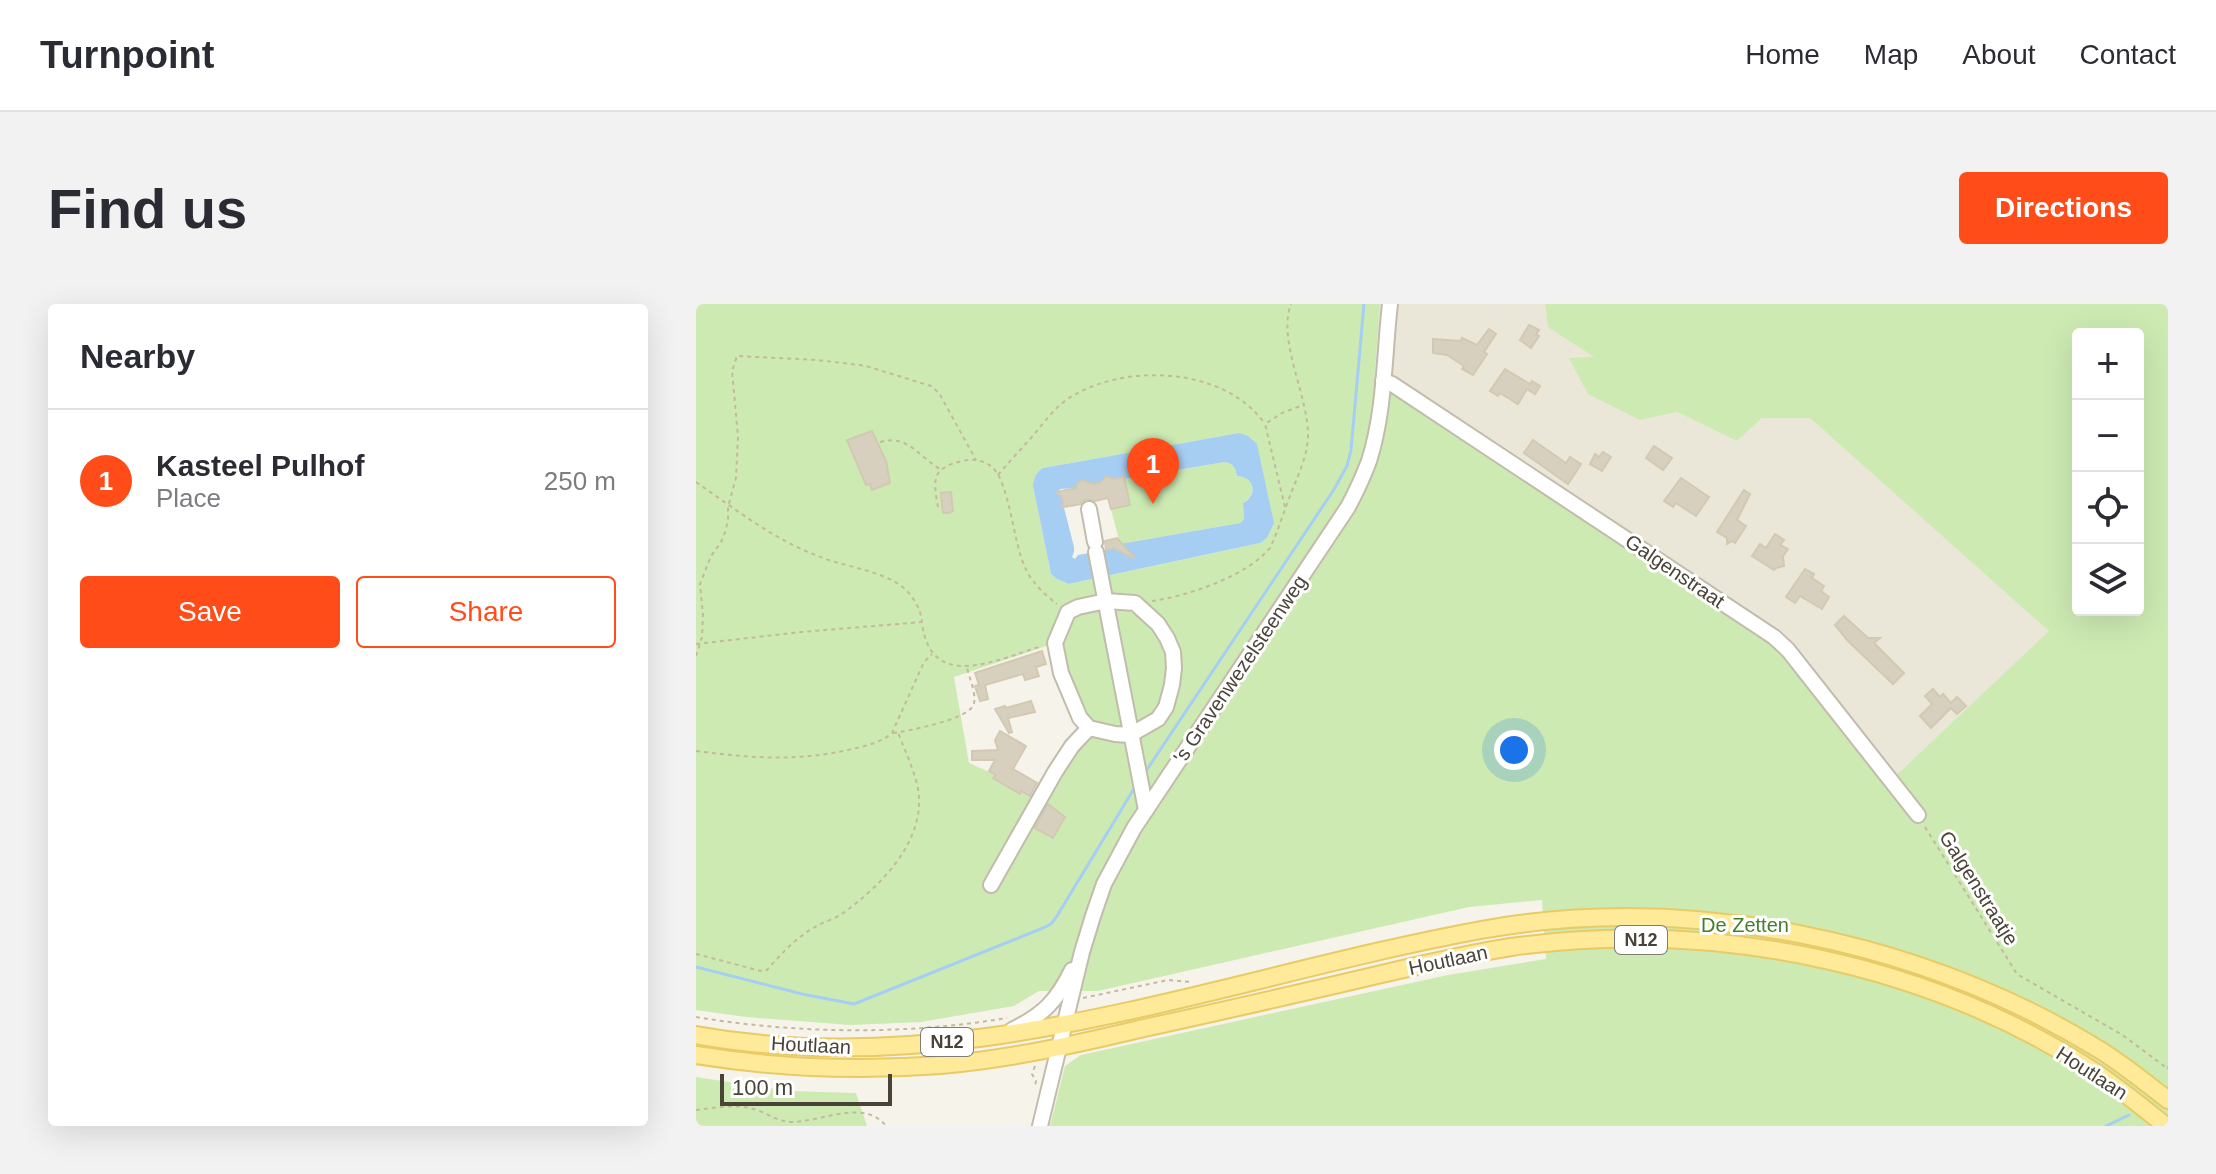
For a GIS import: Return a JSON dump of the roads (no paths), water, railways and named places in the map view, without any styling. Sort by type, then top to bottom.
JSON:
[{"type":"main road","name":"Houtlaan","points":[[696,1035],[843,1048],[924,1045],[998,1037],[1065,1025],[1479,930],[1558,920],[1620,918],[1722,922],[1768,928],[1861,949],[1970,985],[2104,1052],[2168,1100]]},
{"type":"main road","name":"Houtlaan","points":[[696,1055],[733,1061],[848,1069],[940,1065],[1059,1048],[1429,963],[1511,948],[1559,942],[1668,940],[1781,951],[1855,967],[1964,1005],[2025,1033],[2094,1071],[2166,1126]]},
{"type":"street","name":"'s Gravenwezelsteenweg","points":[[1040,1126],[1082,952],[1104,884],[1146,810],[1348,507],[1369,459],[1383,381],[1390,304]]},
{"type":"street","name":"Galgenstraat","points":[[1383,381],[1537,478],[1774,637],[1788,650],[1918,815]]},
{"type":"street","points":[[1089,509],[1146,810]]},
{"type":"street","points":[[1106,601],[1135,603],[1164,631],[1173,652],[1174,668],[1169,697],[1158,719],[1130,735],[1089,728],[1080,718],[1066,689],[1057,658],[1055,643],[1068,612],[1106,601]]},
{"type":"street","points":[[991,885],[1055,772],[1072,746],[1089,728]]},
{"type":"street","name":"'s Gravenwezelsteenweg","points":[[998,1037],[1038,1016],[1055,1001],[1082,952]]},
{"type":"water","points":[[1239,433],[1257,444],[1274,523],[1267,538],[1260,543],[1069,584],[1051,574],[1033,486],[1043,468]],"holes":[[[1228,463],[1234,466],[1237,476],[1248,480],[1252,487],[1251,496],[1243,503],[1244,519],[1240,523],[1120,544],[1117,548],[1078,555],[1075,559],[1072,557],[1074,547],[1058,493],[1060,489],[1077,488],[1082,480],[1090,485],[1102,482],[1106,476],[1124,479]]]},
{"type":"waterway","points":[[1144,774],[1347,466],[1364,304]]},
{"type":"waterway","points":[[696,967],[854,1004],[1043,928],[1057,916],[1135,787]]},
{"type":"waterway","points":[[2106,1126],[2129,1115]]},
{"type":"place","name":"Kasteel Pulhof","points":[[1153,504]]},
{"type":"park label","name":"De Zetten","points":[[1745,925]]}]
